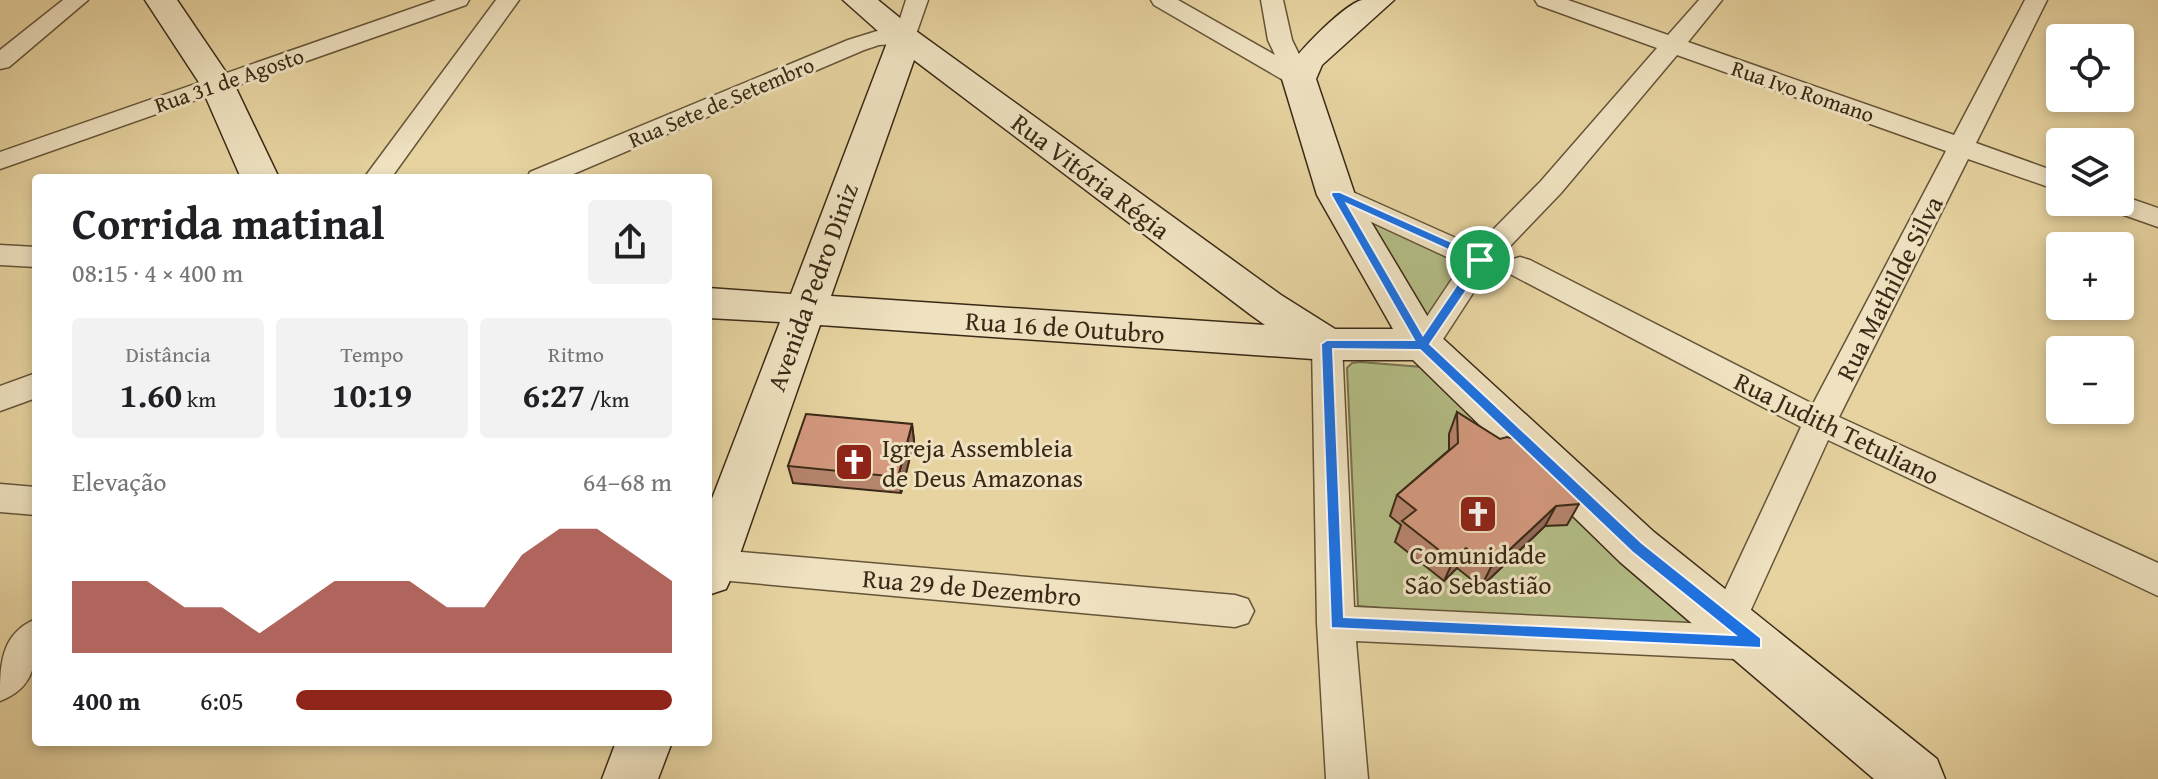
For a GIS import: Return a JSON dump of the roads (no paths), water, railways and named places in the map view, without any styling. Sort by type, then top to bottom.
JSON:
[{"type":"street","points":[[0,62],[77,0]]},
{"type":"street","points":[[161,0],[217,84],[258,174]]},
{"type":"street","name":"Rua 31 de Agosto","points":[[0,161],[458,0]]},
{"type":"street","points":[[380,174],[508,0]]},
{"type":"street","name":"Rua Vitória Régia","points":[[859,0],[911,19],[1266,305],[1327,344]]},
{"type":"street","points":[[1162,0],[1299,79]]},
{"type":"street","points":[[1272,0],[1280,40],[1299,79],[1336,195],[1423,345],[1637,547],[1917,779]]},
{"type":"street","points":[[1299,79],[1302,68],[1310,58],[1378,0]]},
{"type":"street","name":"Rua Ivo Romano","points":[[1546,0],[2046,177]]},
{"type":"street","points":[[1423,345],[1480,260],[1551,187],[1711,0]]},
{"type":"street","name":"Rua Mathilde Silva","points":[[1741,633],[1820,422],[2036,0]]},
{"type":"street","name":"Rua Sete de Setembro","points":[[550,174],[877,38],[911,19]]},
{"type":"street","name":"Avenida Pedro Diniz","points":[[712,559],[911,19]]},
{"type":"street","points":[[1336,195],[1480,260]]},
{"type":"street","points":[[2134,209],[2158,218]]},
{"type":"street","points":[[0,255],[32,257]]},
{"type":"street","name":"Rua Judith Tetuliano","points":[[1520,267],[1820,422],[2158,580]]},
{"type":"street","name":"Rua 16 de Outubro","points":[[712,303],[1327,344],[1423,345]]},
{"type":"street","points":[[1327,344],[1336,623],[1347,779]]},
{"type":"street","points":[[0,399],[32,387]]},
{"type":"street","points":[[0,498],[32,501]]},
{"type":"street","name":"Rua 29 de Dezembro","points":[[712,567],[1235,611]]},
{"type":"street","points":[[1336,623],[1741,633]]},
{"type":"street","points":[[0,683],[32,641]]},
{"type":"street","points":[[630,779],[642,746]]},
{"type":"place","name":"Igreja Assembleia de Deus Amazonas","points":[[854,462]]},
{"type":"place","name":"Comunidade São Sebastião","points":[[1478,514]]}]
